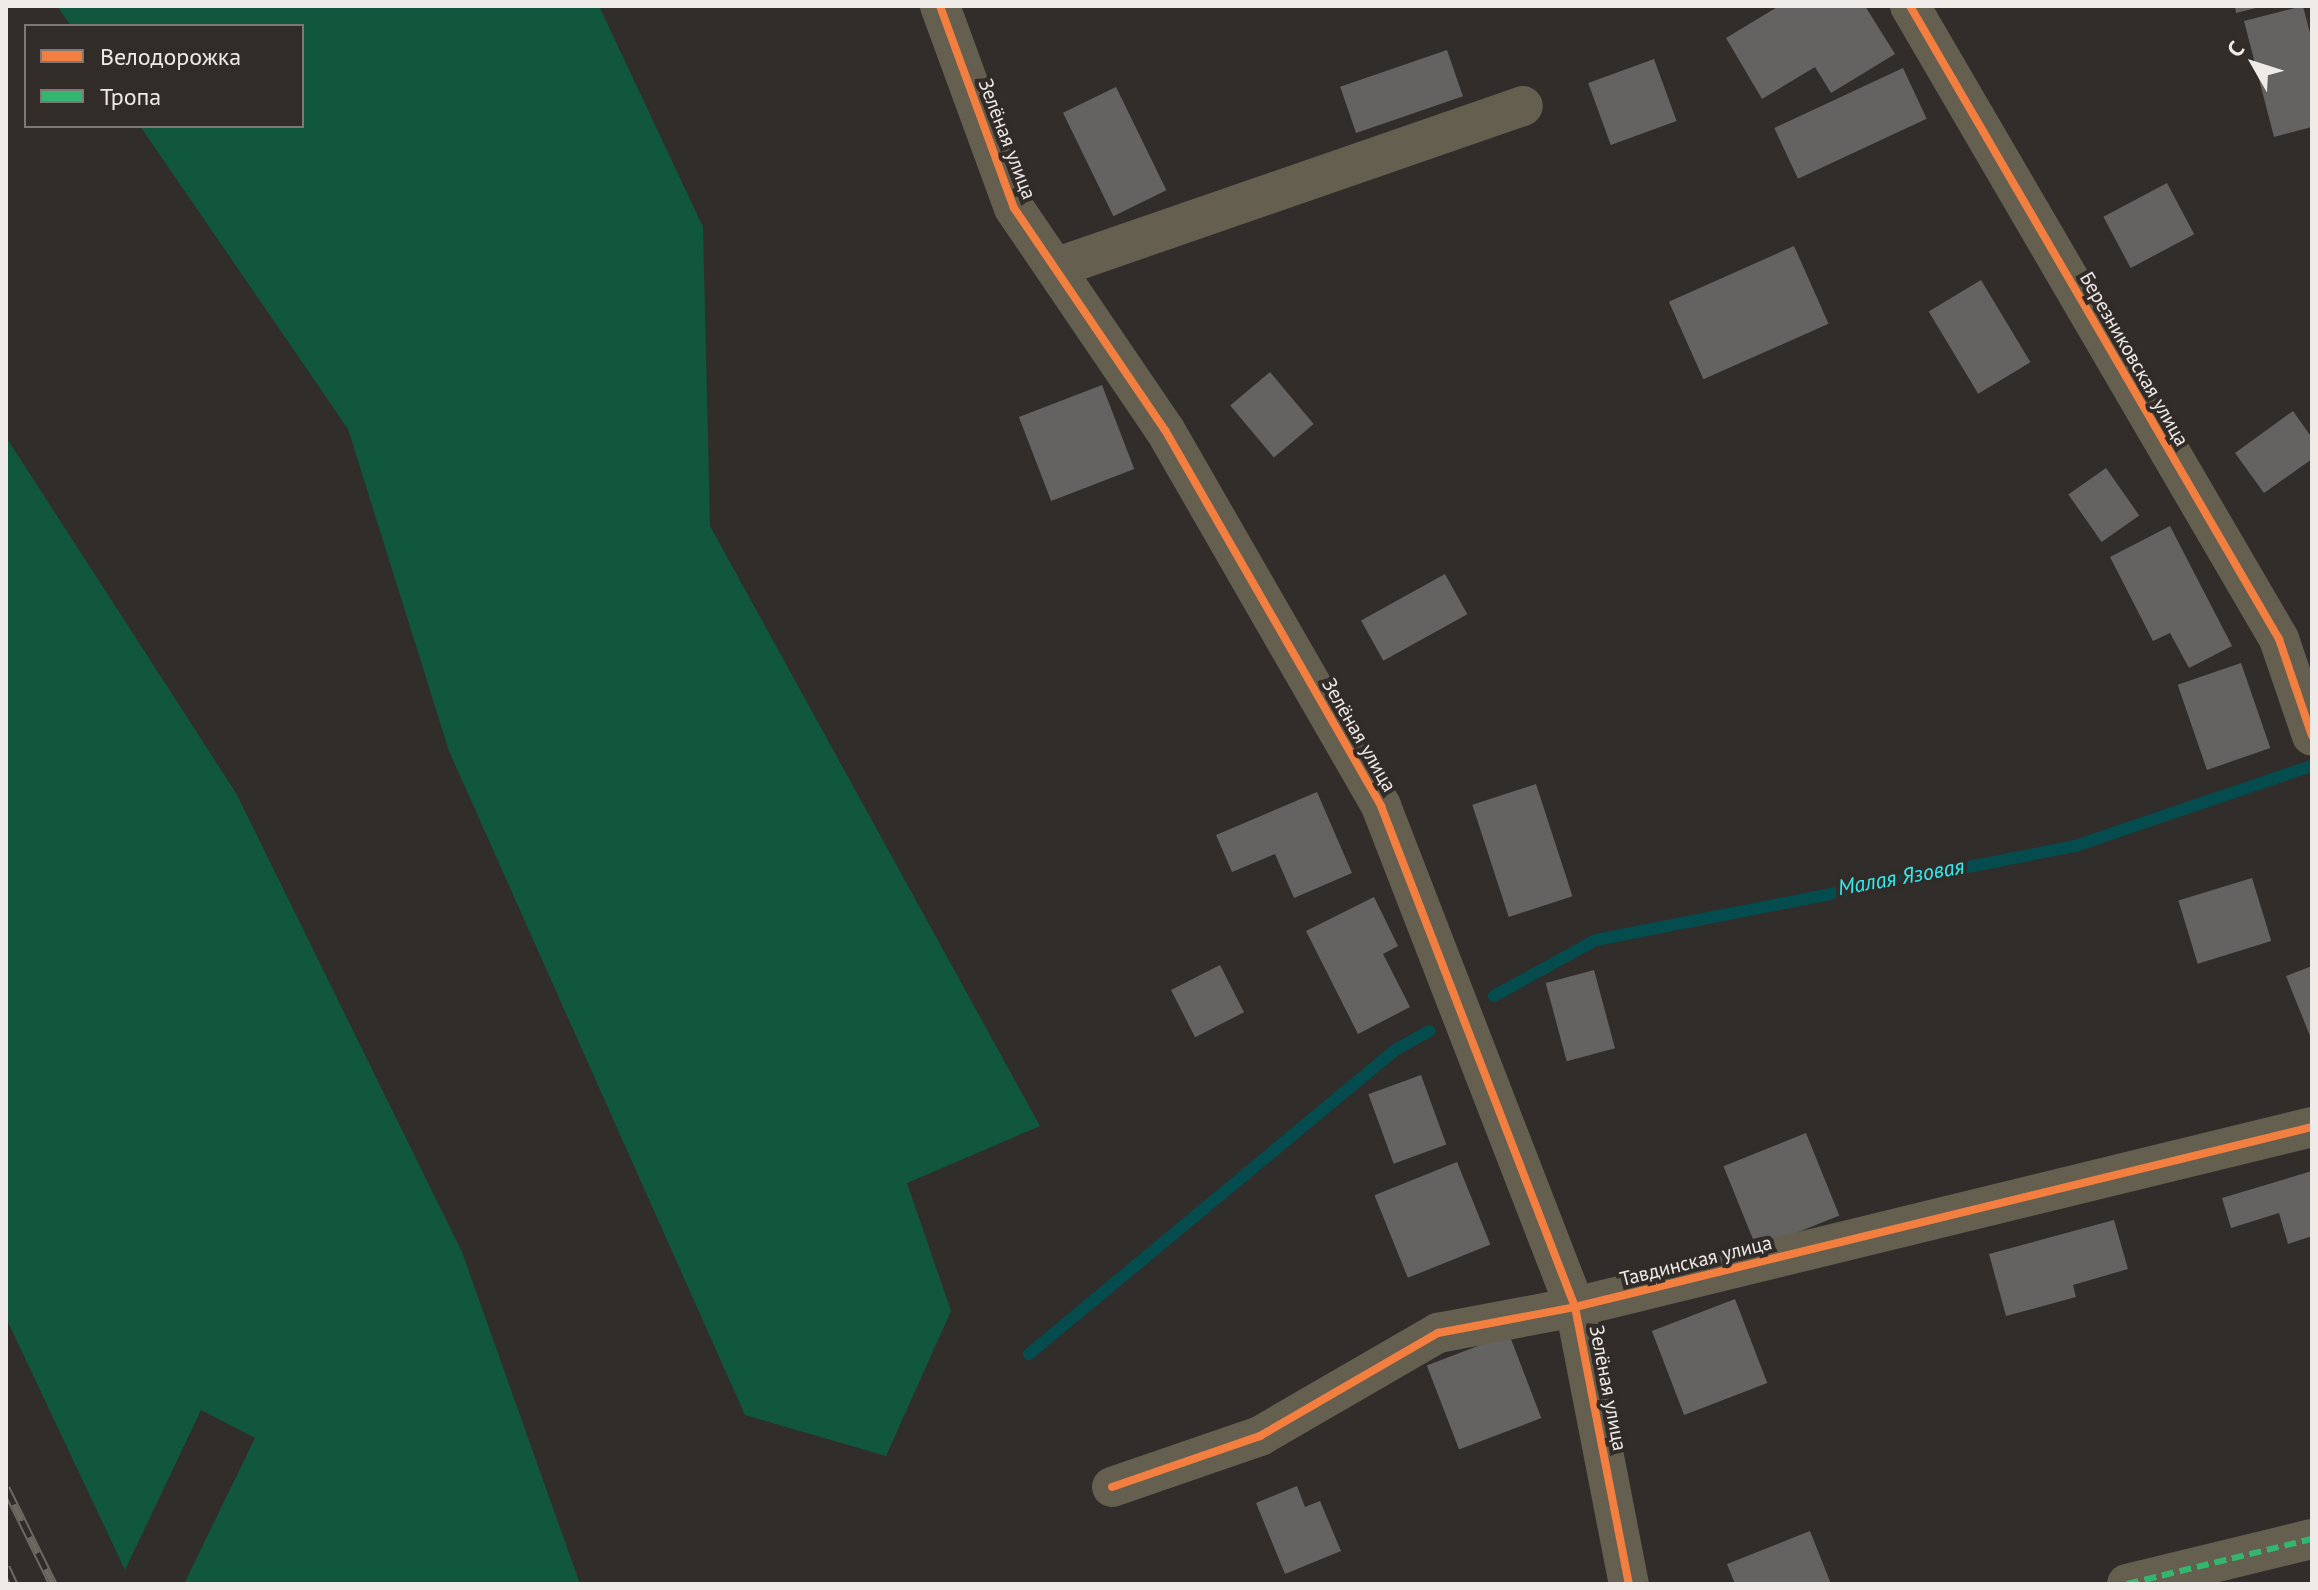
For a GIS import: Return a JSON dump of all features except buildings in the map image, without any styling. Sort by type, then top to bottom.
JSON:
[{"type":"street","name":"Зелёная улица","points":[[940,6],[1014,208],[1165,430],[1381,806],[1575,1307],[1629,1584]]},
{"type":"street","name":"Березниковская улица","points":[[1910,6],[2279,639],[2312,736]]},
{"type":"street","points":[[1055,268],[1523,106]]},
{"type":"street","name":"Тавдинская улица","points":[[1112,1487],[1260,1436],[1438,1333],[1575,1307],[2312,1127]]},
{"type":"street","points":[[2127,1584],[2312,1539]]},
{"type":"green space","points":[[57,6],[599,6],[703,227],[710,526],[1040,1126],[907,1183],[951,1311],[886,1456],[745,1415],[449,751],[348,429],[141,128],[304,128],[304,24],[70,24]]},
{"type":"green space","points":[[6,437],[236,793],[462,1252],[580,1584],[184,1584],[255,1438],[201,1410],[125,1570],[6,1318]]},
{"type":"waterway","name":"Малая Язовая","points":[[1494,996],[1596,940],[2075,846],[2312,766]]},
{"type":"waterway","points":[[1029,1354],[1397,1049],[1429,1031]]},
{"type":"railway","points":[[6,1488],[53,1584]]},
{"type":"railway","points":[[6,1567],[14,1584]]},
{"type":"marked path","points":[[2127,1584],[2312,1539]]},
{"type":"cycle path","points":[[940,6],[1014,208],[1165,430],[1381,806],[1575,1307],[1629,1584]]},
{"type":"cycle path","points":[[1910,6],[2279,639],[2312,736]]},
{"type":"cycle path","points":[[1112,1487],[1260,1436],[1438,1333],[1575,1307],[2312,1127]]}]
